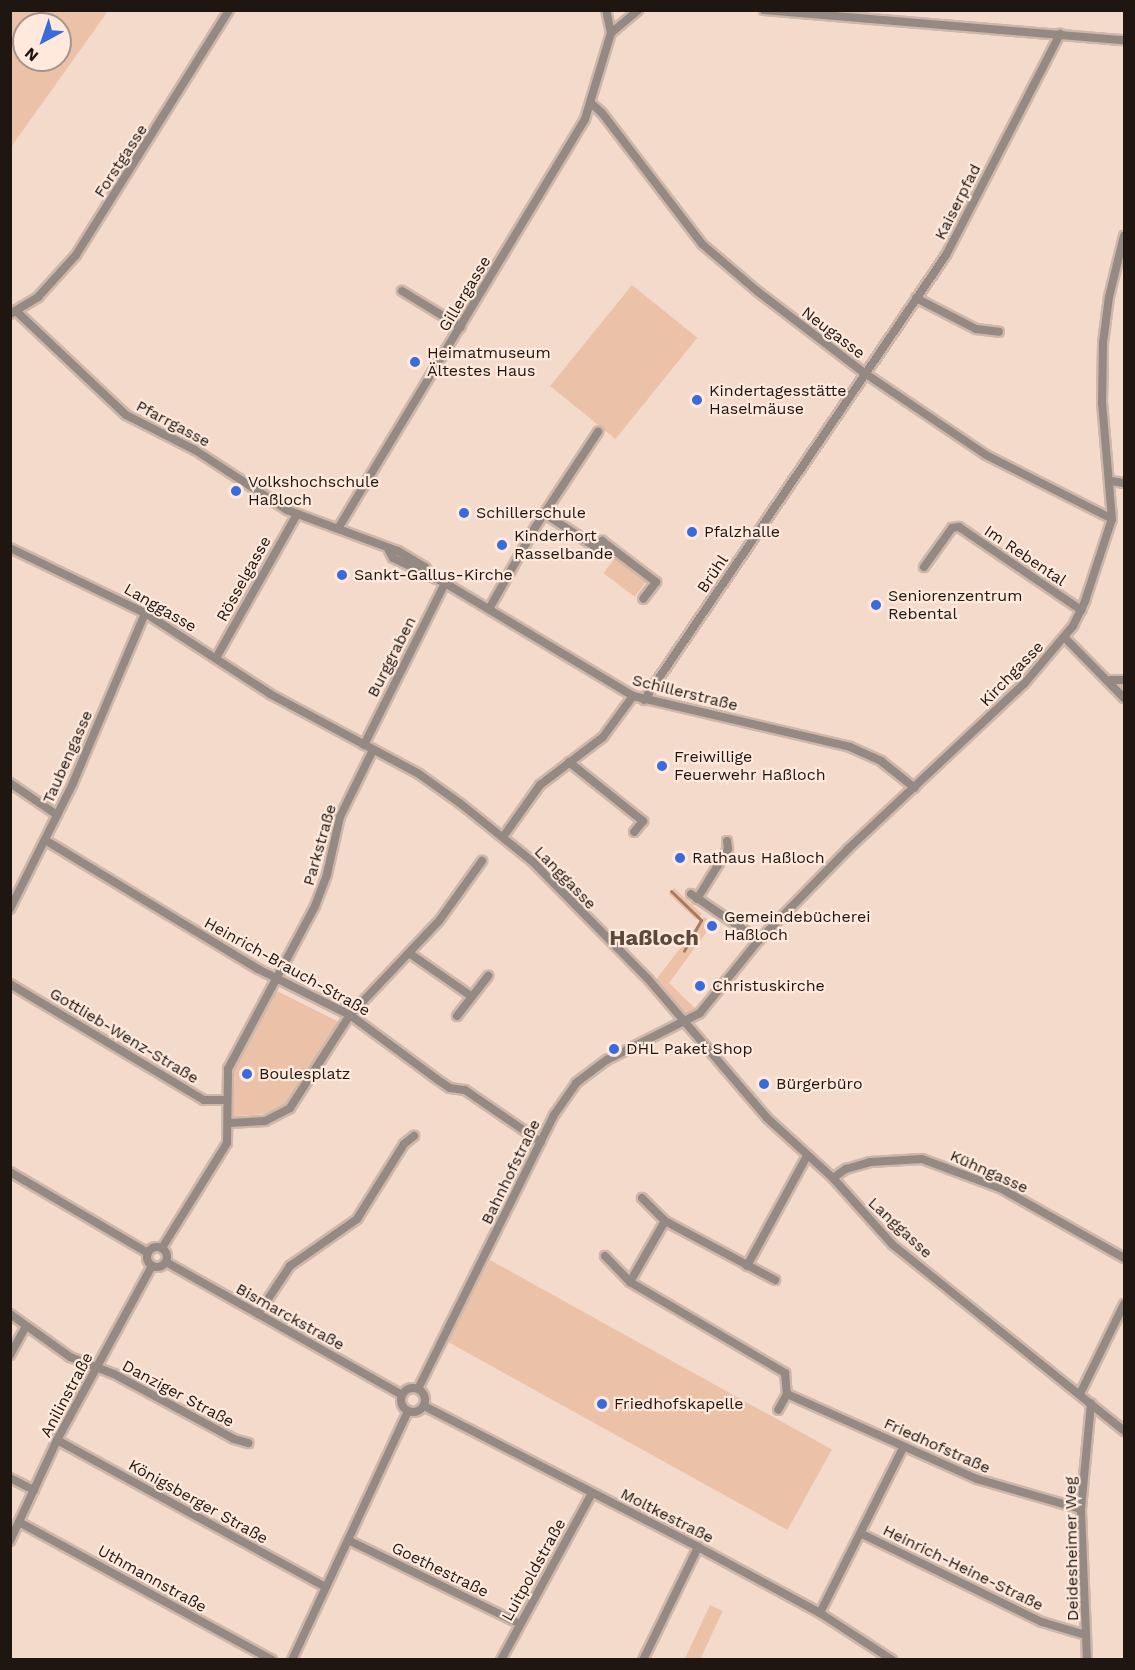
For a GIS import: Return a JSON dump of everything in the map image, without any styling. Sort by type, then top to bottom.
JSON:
[{"type":"street","name":"Forstgasse","points":[[13,313],[48,287],[76,255],[230,10]]},
{"type":"street","points":[[606,10],[610,33],[638,10]]},
{"type":"street","points":[[764,10],[1125,40]]},
{"type":"street","name":"Gillergasse","points":[[339,528],[555,174],[592,104],[610,33]]},
{"type":"street","name":"Kaiserpfad","points":[[863,372],[956,237],[1060,34]]},
{"type":"street","name":"Neugasse","points":[[592,104],[602,113],[702,244],[863,372],[986,455],[1112,519]]},
{"type":"street","name":"Kirchgasse","points":[[686,1022],[700,1013],[759,940],[848,849],[1024,684],[1065,638],[1081,610],[1112,519],[1112,481],[1102,403],[1103,343],[1108,297],[1125,236]]},
{"type":"street","points":[[402,291],[461,327]]},
{"type":"street","points":[[916,298],[983,331],[999,332]]},
{"type":"street","name":"Pfarrgasse","points":[[13,313],[126,415],[195,450],[297,514],[339,528]]},
{"type":"street","name":"Brühl","points":[[644,700],[863,372]]},
{"type":"street","points":[[489,609],[545,514],[598,432]]},
{"type":"street","points":[[1112,481],[1125,483]]},
{"type":"street","name":"Rösselgasse","points":[[216,658],[297,514]]},
{"type":"street","points":[[545,514],[597,548],[602,541],[656,582],[643,599]]},
{"type":"street","name":"Im Rebental","points":[[924,567],[952,528],[959,527],[1081,610]]},
{"type":"street","name":"Schillerstraße","points":[[339,528],[389,551],[393,558],[430,574],[633,696],[791,730],[850,747],[881,761],[915,788]]},
{"type":"street","name":"Langgasse","points":[[10,548],[146,613],[270,694],[419,774],[503,837],[648,979],[766,1118],[833,1178],[893,1245],[1125,1431]]},
{"type":"street","name":"Burggraben","points":[[364,745],[445,583]]},
{"type":"street","name":"Taubengasse","points":[[10,909],[57,815],[146,613]]},
{"type":"street","points":[[1065,638],[1095,671],[1110,680],[1125,698]]},
{"type":"street","points":[[1110,680],[1125,680]]},
{"type":"street","points":[[503,837],[540,785],[603,737],[633,696]]},
{"type":"street","name":"Parkstraße","points":[[229,1123],[226,1100],[228,1069],[315,906],[327,874],[340,817],[373,750]]},
{"type":"street","points":[[568,762],[643,821],[634,832]]},
{"type":"street","points":[[10,783],[57,815]]},
{"type":"street","name":"Heinrich-Brauch-Straße","points":[[45,840],[276,979],[350,1015],[450,1088],[465,1090],[541,1142]]},
{"type":"street","points":[[727,841],[728,849],[694,896],[759,940]]},
{"type":"street","points":[[162,1248],[227,1143],[229,1123],[265,1121],[290,1108],[350,1015],[439,921],[483,861]]},
{"type":"street","points":[[409,953],[471,996]]},
{"type":"street","points":[[457,1016],[488,976]]},
{"type":"street","name":"Gottlieb-Wenz-Straße","points":[[10,984],[204,1100],[226,1100]]},
{"type":"street","name":"Bahnhofstraße","points":[[418,1389],[566,1095],[585,1074],[607,1060],[686,1022]]},
{"type":"street","points":[[258,1314],[290,1266],[357,1220],[404,1144],[414,1136]]},
{"type":"street","points":[[747,1266],[807,1156]]},
{"type":"street","name":"Kühngasse","points":[[833,1178],[846,1169],[870,1162],[922,1159],[1000,1188],[1125,1258]]},
{"type":"street","points":[[10,1172],[148,1253],[153,1266],[166,1262],[167,1252],[162,1248],[152,1248],[148,1253]]},
{"type":"street","points":[[642,1198],[665,1221],[775,1280]]},
{"type":"street","points":[[630,1282],[665,1221]]},
{"type":"street","points":[[605,1256],[630,1282],[740,1344],[785,1373],[787,1394],[778,1410]]},
{"type":"street","name":"Bismarckstraße","points":[[166,1262],[402,1395]]},
{"type":"street","name":"Anilinstraße","points":[[10,1540],[57,1440],[153,1266]]},
{"type":"street","points":[[1080,1394],[1125,1304]]},
{"type":"street","name":"Danziger Straße","points":[[10,1314],[70,1357],[248,1443]]},
{"type":"street","points":[[10,1355],[26,1326]]},
{"type":"street","points":[[411,1388],[418,1389],[424,1395],[424,1406],[415,1412],[408,1411],[401,1402],[402,1395],[411,1388]]},
{"type":"street","name":"Friedhofstraße","points":[[787,1394],[903,1448],[996,1486],[1081,1509]]},
{"type":"street","name":"Deidesheimer Weg","points":[[1087,1659],[1081,1509],[1091,1403]]},
{"type":"street","name":"Moltkestraße","points":[[424,1406],[699,1547],[820,1613],[892,1659]]},
{"type":"street","points":[[292,1659],[408,1411]]},
{"type":"street","name":"Königsberger Straße","points":[[57,1440],[325,1587]]},
{"type":"street","points":[[820,1613],[862,1534],[903,1448]]},
{"type":"street","points":[[10,1478],[34,1490]]},
{"type":"street","name":"Luitpoldstraße","points":[[501,1659],[592,1493]]},
{"type":"street","name":"Uthmannstraße","points":[[19,1522],[272,1659]]},
{"type":"street","name":"Heinrich-Heine-Straße","points":[[862,1534],[1042,1622],[1086,1635]]},
{"type":"street","name":"Goethestraße","points":[[348,1540],[520,1624]]},
{"type":"street","points":[[647,1658],[699,1547]]},
{"type":"shaded area","points":[[10,11],[108,11],[72,61],[72,12],[12,12],[12,72],[64,72],[11,147]]},
{"type":"shaded area","points":[[632,285],[697,338],[615,439],[550,386]]},
{"type":"shaded area","points":[[615,558],[646,581],[635,597],[604,573]]},
{"type":"shaded area","points":[[674,888],[702,914],[696,920],[669,894]]},
{"type":"shaded area","points":[[704,917],[713,923],[669,983],[696,1009],[687,1018],[655,981]]},
{"type":"shaded area","points":[[277,991],[339,1022],[288,1102],[266,1114],[234,1116],[233,1068]]},
{"type":"shaded area","points":[[490,1260],[832,1450],[787,1530],[445,1340]]},
{"type":"shaded area","points":[[710,1605],[723,1611],[700,1660],[684,1660]]},
{"type":"waterway","points":[[671,891],[701,920],[684,951]]},
{"type":"place","name":"Heimatmuseum Ältestes Haus","points":[[415,362]]},
{"type":"place","name":"Kindertagesstätte Haselmäuse","points":[[697,400]]},
{"type":"place","name":"Volkshochschule Haßloch","points":[[236,491]]},
{"type":"place","name":"Schillerschule","points":[[464,513]]},
{"type":"place","name":"Pfalzhalle","points":[[692,532]]},
{"type":"place","name":"Kinderhort Rasselbande","points":[[502,545]]},
{"type":"place","name":"Sankt-Gallus-Kirche","points":[[342,575]]},
{"type":"place","name":"Seniorenzentrum Rebental","points":[[876,605]]},
{"type":"place","name":"Freiwillige Feuerwehr Haßloch","points":[[662,766]]},
{"type":"place","name":"Rathaus Haßloch","points":[[680,858]]},
{"type":"place","name":"Gemeindebücherei Haßloch","points":[[712,926]]},
{"type":"place","name":"Christuskirche","points":[[700,986]]},
{"type":"place","name":"DHL Paket Shop","points":[[614,1049]]},
{"type":"place","name":"Boulesplatz","points":[[247,1074]]},
{"type":"place","name":"Bürgerbüro","points":[[764,1084]]},
{"type":"place","name":"Friedhofskapelle","points":[[602,1404]]},
{"type":"district","name":"Haßloch","points":[[654,938]]}]
